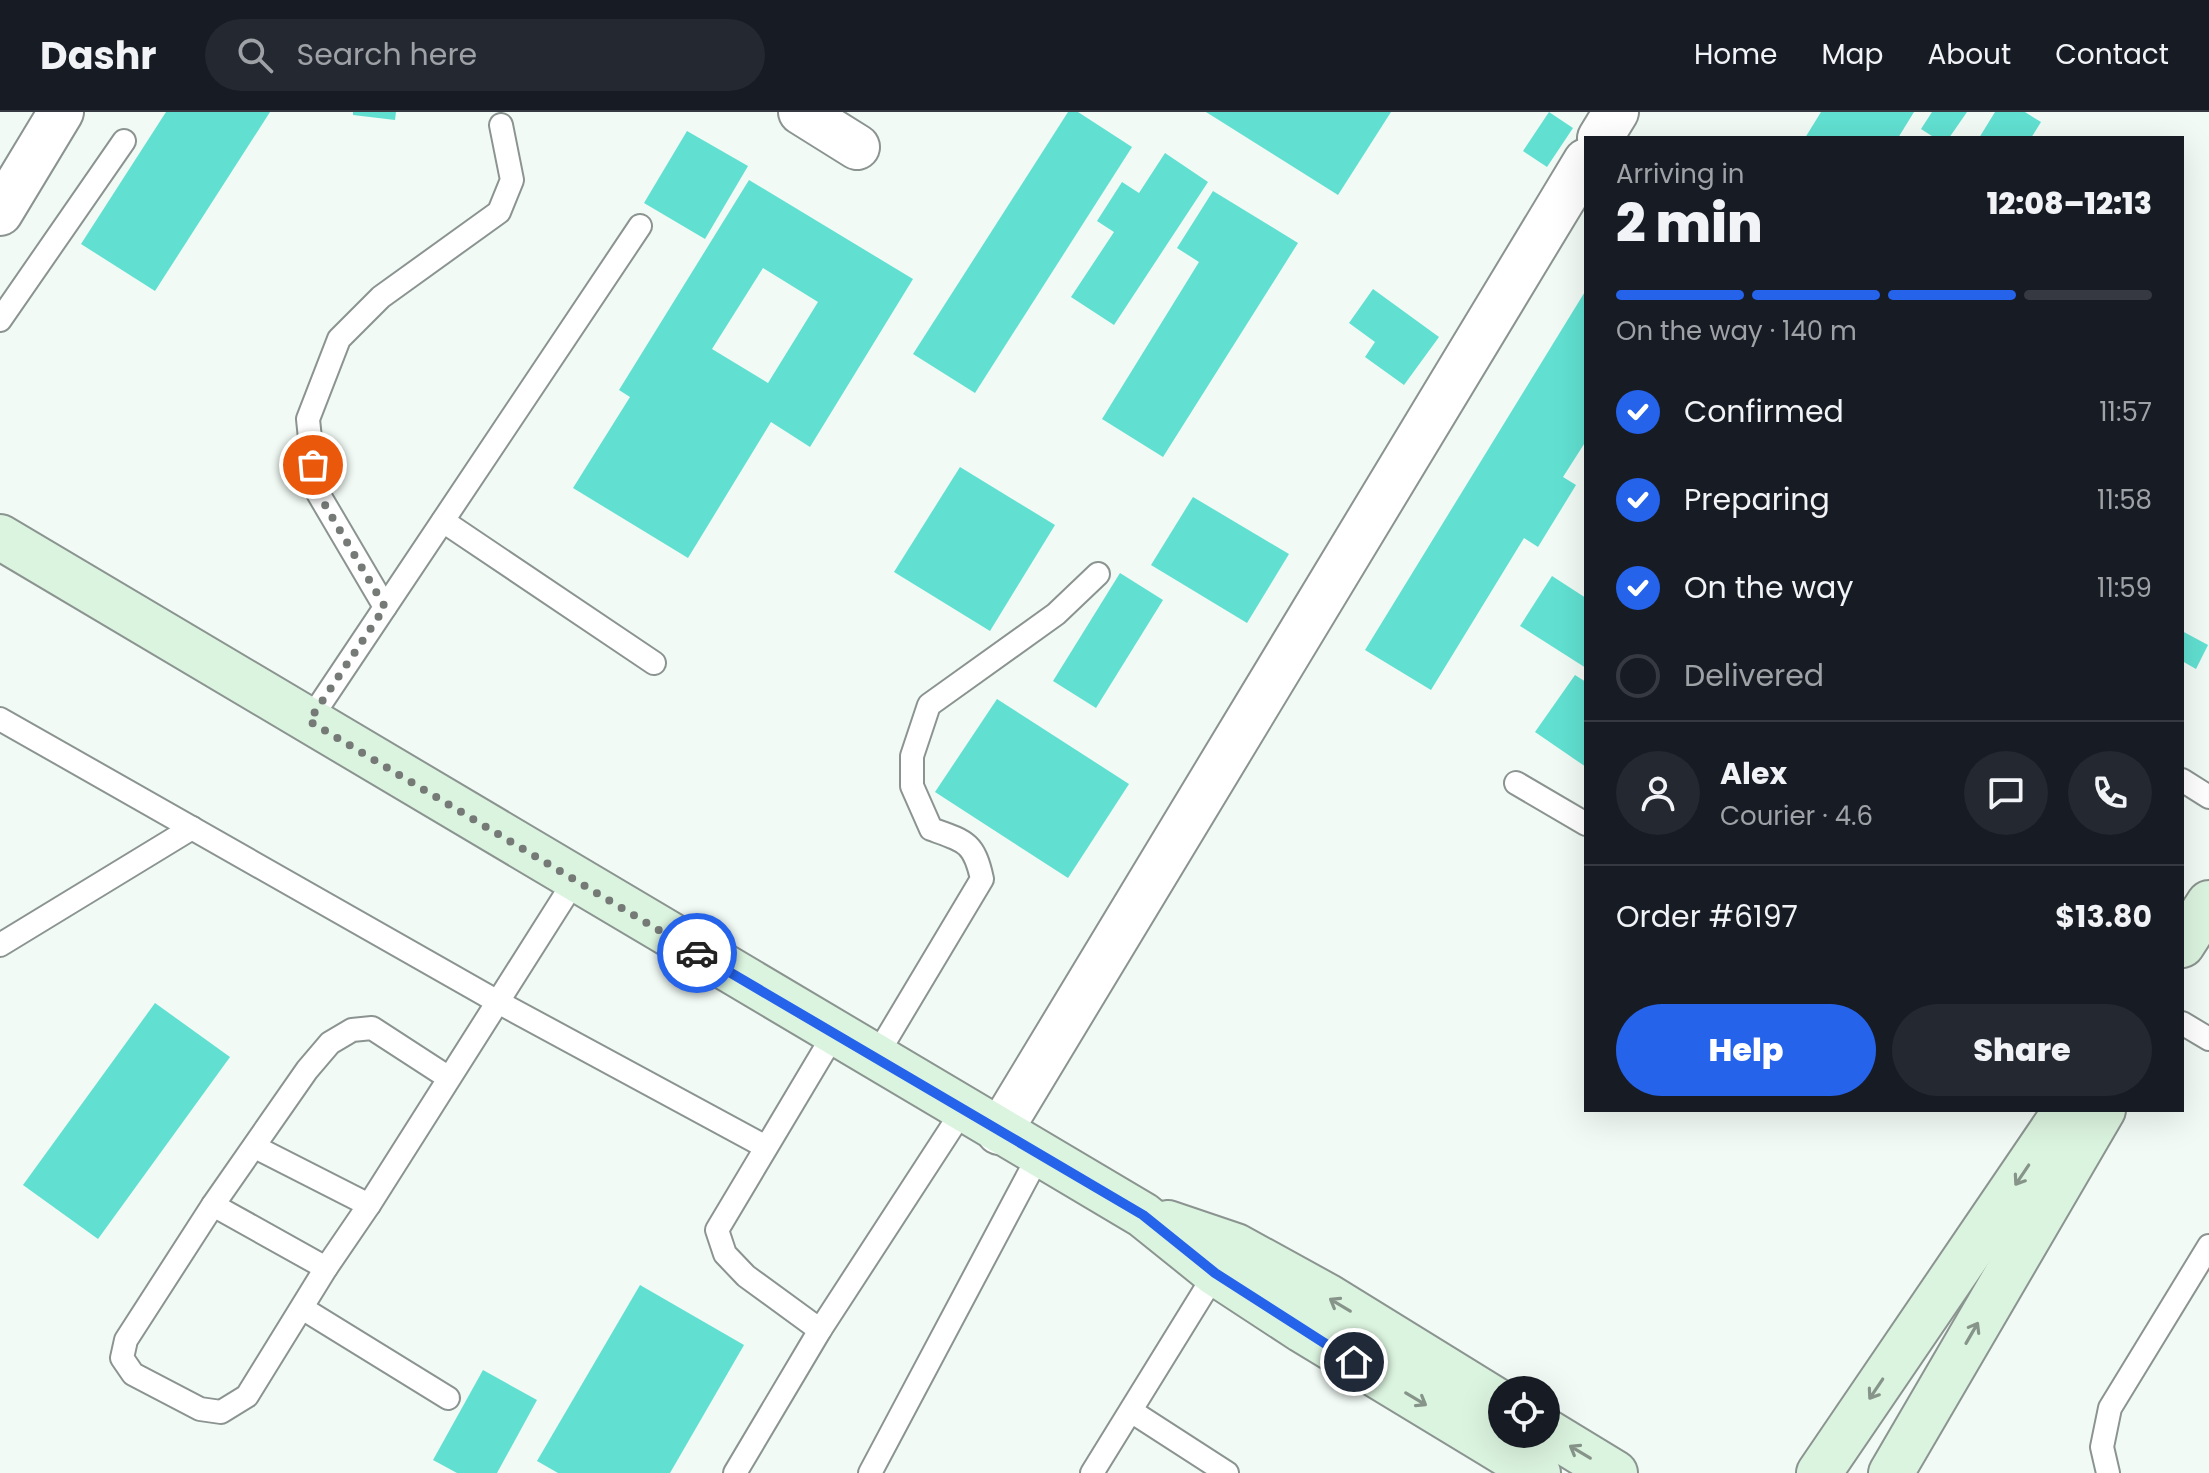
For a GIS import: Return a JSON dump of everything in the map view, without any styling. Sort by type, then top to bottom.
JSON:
[{"type":"main road","points":[[0,537],[999,1132],[1225,1260],[1327,1296],[1488,1395]]},
{"type":"main road","points":[[1819,1473],[2065,1112]]},
{"type":"main road","points":[[1891,1473],[2102,1112]]},
{"type":"main road","points":[[1225,1260],[1302,1330],[1538,1473]]},
{"type":"main road","points":[[1560,1440],[1615,1473]]},
{"type":"street","points":[[0,213],[61,112]]},
{"type":"street","points":[[801,112],[857,147]]},
{"type":"street","points":[[1601,136],[1616,112]]},
{"type":"street","points":[[999,1132],[1584,164]]},
{"type":"lane","points":[[385,607],[315,488],[308,419],[339,339],[381,297],[499,212],[512,180],[501,125]]},
{"type":"lane","points":[[0,320],[124,141]]},
{"type":"lane","points":[[309,721],[640,226]]},
{"type":"lane","points":[[443,521],[654,663]]},
{"type":"lane","points":[[875,1058],[982,879],[977,855],[961,839],[931,829],[912,786],[912,756],[929,705],[1056,614],[1098,574]]},
{"type":"lane","points":[[0,719],[498,1002],[766,1147]]},
{"type":"lane","points":[[2184,781],[2209,797]]},
{"type":"lane","points":[[1516,783],[1584,823]]},
{"type":"lane","points":[[0,945],[192,828]]},
{"type":"lane","points":[[449,1078],[372,1028],[352,1030],[330,1043],[307,1070],[213,1205],[126,1340],[122,1358],[133,1374],[200,1409],[221,1412],[247,1396],[575,880]]},
{"type":"lane","points":[[2184,1024],[2209,1039]]},
{"type":"lane","points":[[820,1330],[746,1276],[725,1254],[717,1230],[834,1034]]},
{"type":"lane","points":[[735,1473],[820,1330],[963,1110]]},
{"type":"lane","points":[[255,1147],[369,1205]]},
{"type":"lane","points":[[870,1473],[1039,1155]]},
{"type":"lane","points":[[213,1205],[326,1268]]},
{"type":"lane","points":[[2108,1473],[2102,1447],[2110,1408],[2209,1246]]},
{"type":"lane","points":[[1092,1473],[1225,1260]]},
{"type":"lane","points":[[302,1308],[448,1398]]},
{"type":"lane","points":[[1131,1411],[1227,1473]]},
{"type":"building","points":[[166,112],[270,112],[155,291],[81,244]]},
{"type":"building","points":[[353,112],[396,112],[395,120],[353,115]]},
{"type":"building","points":[[1068,112],[1078,112],[1132,147],[975,393],[913,354]]},
{"type":"building","points":[[1206,112],[1391,112],[1338,195]]},
{"type":"building","points":[[1549,112],[1573,128],[1547,167],[1523,151]]},
{"type":"building","points":[[1821,112],[1914,112],[1899,136],[1806,136]]},
{"type":"building","points":[[1932,112],[1967,112],[1950,136],[1932,136],[1921,129]]},
{"type":"building","points":[[1995,112],[2025,112],[2041,122],[2032,136],[1980,136]]},
{"type":"building","points":[[687,131],[748,166],[705,239],[644,203]]},
{"type":"building","points":[[1165,153],[1208,182],[1114,325],[1071,297],[1114,232],[1097,221],[1122,182],[1139,193]]},
{"type":"building","points":[[749,180],[913,279],[810,447],[771,422],[688,558],[573,488],[630,397],[619,390]],"holes":[[[763,268],[818,302],[768,383],[712,349]]]},
{"type":"building","points":[[1213,191],[1298,243],[1163,457],[1102,419],[1199,262],[1177,248]]},
{"type":"building","points":[[1373,289],[1439,337],[1404,385],[1365,357],[1375,342],[1349,323]]},
{"type":"building","points":[[1584,293],[1584,444],[1563,477],[1576,485],[1538,547],[1524,538],[1431,690],[1365,650]]},
{"type":"building","points":[[960,467],[1055,525],[990,631],[894,572]]},
{"type":"building","points":[[1193,497],[1289,554],[1247,623],[1151,565]]},
{"type":"building","points":[[1120,573],[1163,600],[1096,708],[1053,681]]},
{"type":"building","points":[[1552,576],[1584,597],[1584,667],[1520,626]]},
{"type":"building","points":[[2184,632],[2208,645],[2196,669],[2184,662]]},
{"type":"building","points":[[1575,675],[1584,681],[1584,766],[1535,732]]},
{"type":"building","points":[[997,699],[1129,784],[1068,878],[935,792]]},
{"type":"building","points":[[155,1003],[230,1057],[98,1239],[23,1185]]},
{"type":"building","points":[[640,1285],[744,1345],[670,1473],[558,1473],[537,1461]]},
{"type":"building","points":[[483,1370],[537,1400],[497,1473],[457,1473],[433,1460]]},
{"type":"way so far","points":[[313,465],[315,488],[385,607],[309,721],[697,953]]},
{"type":"route","points":[[697,953],[1143,1215],[1215,1273],[1354,1362]]}]
